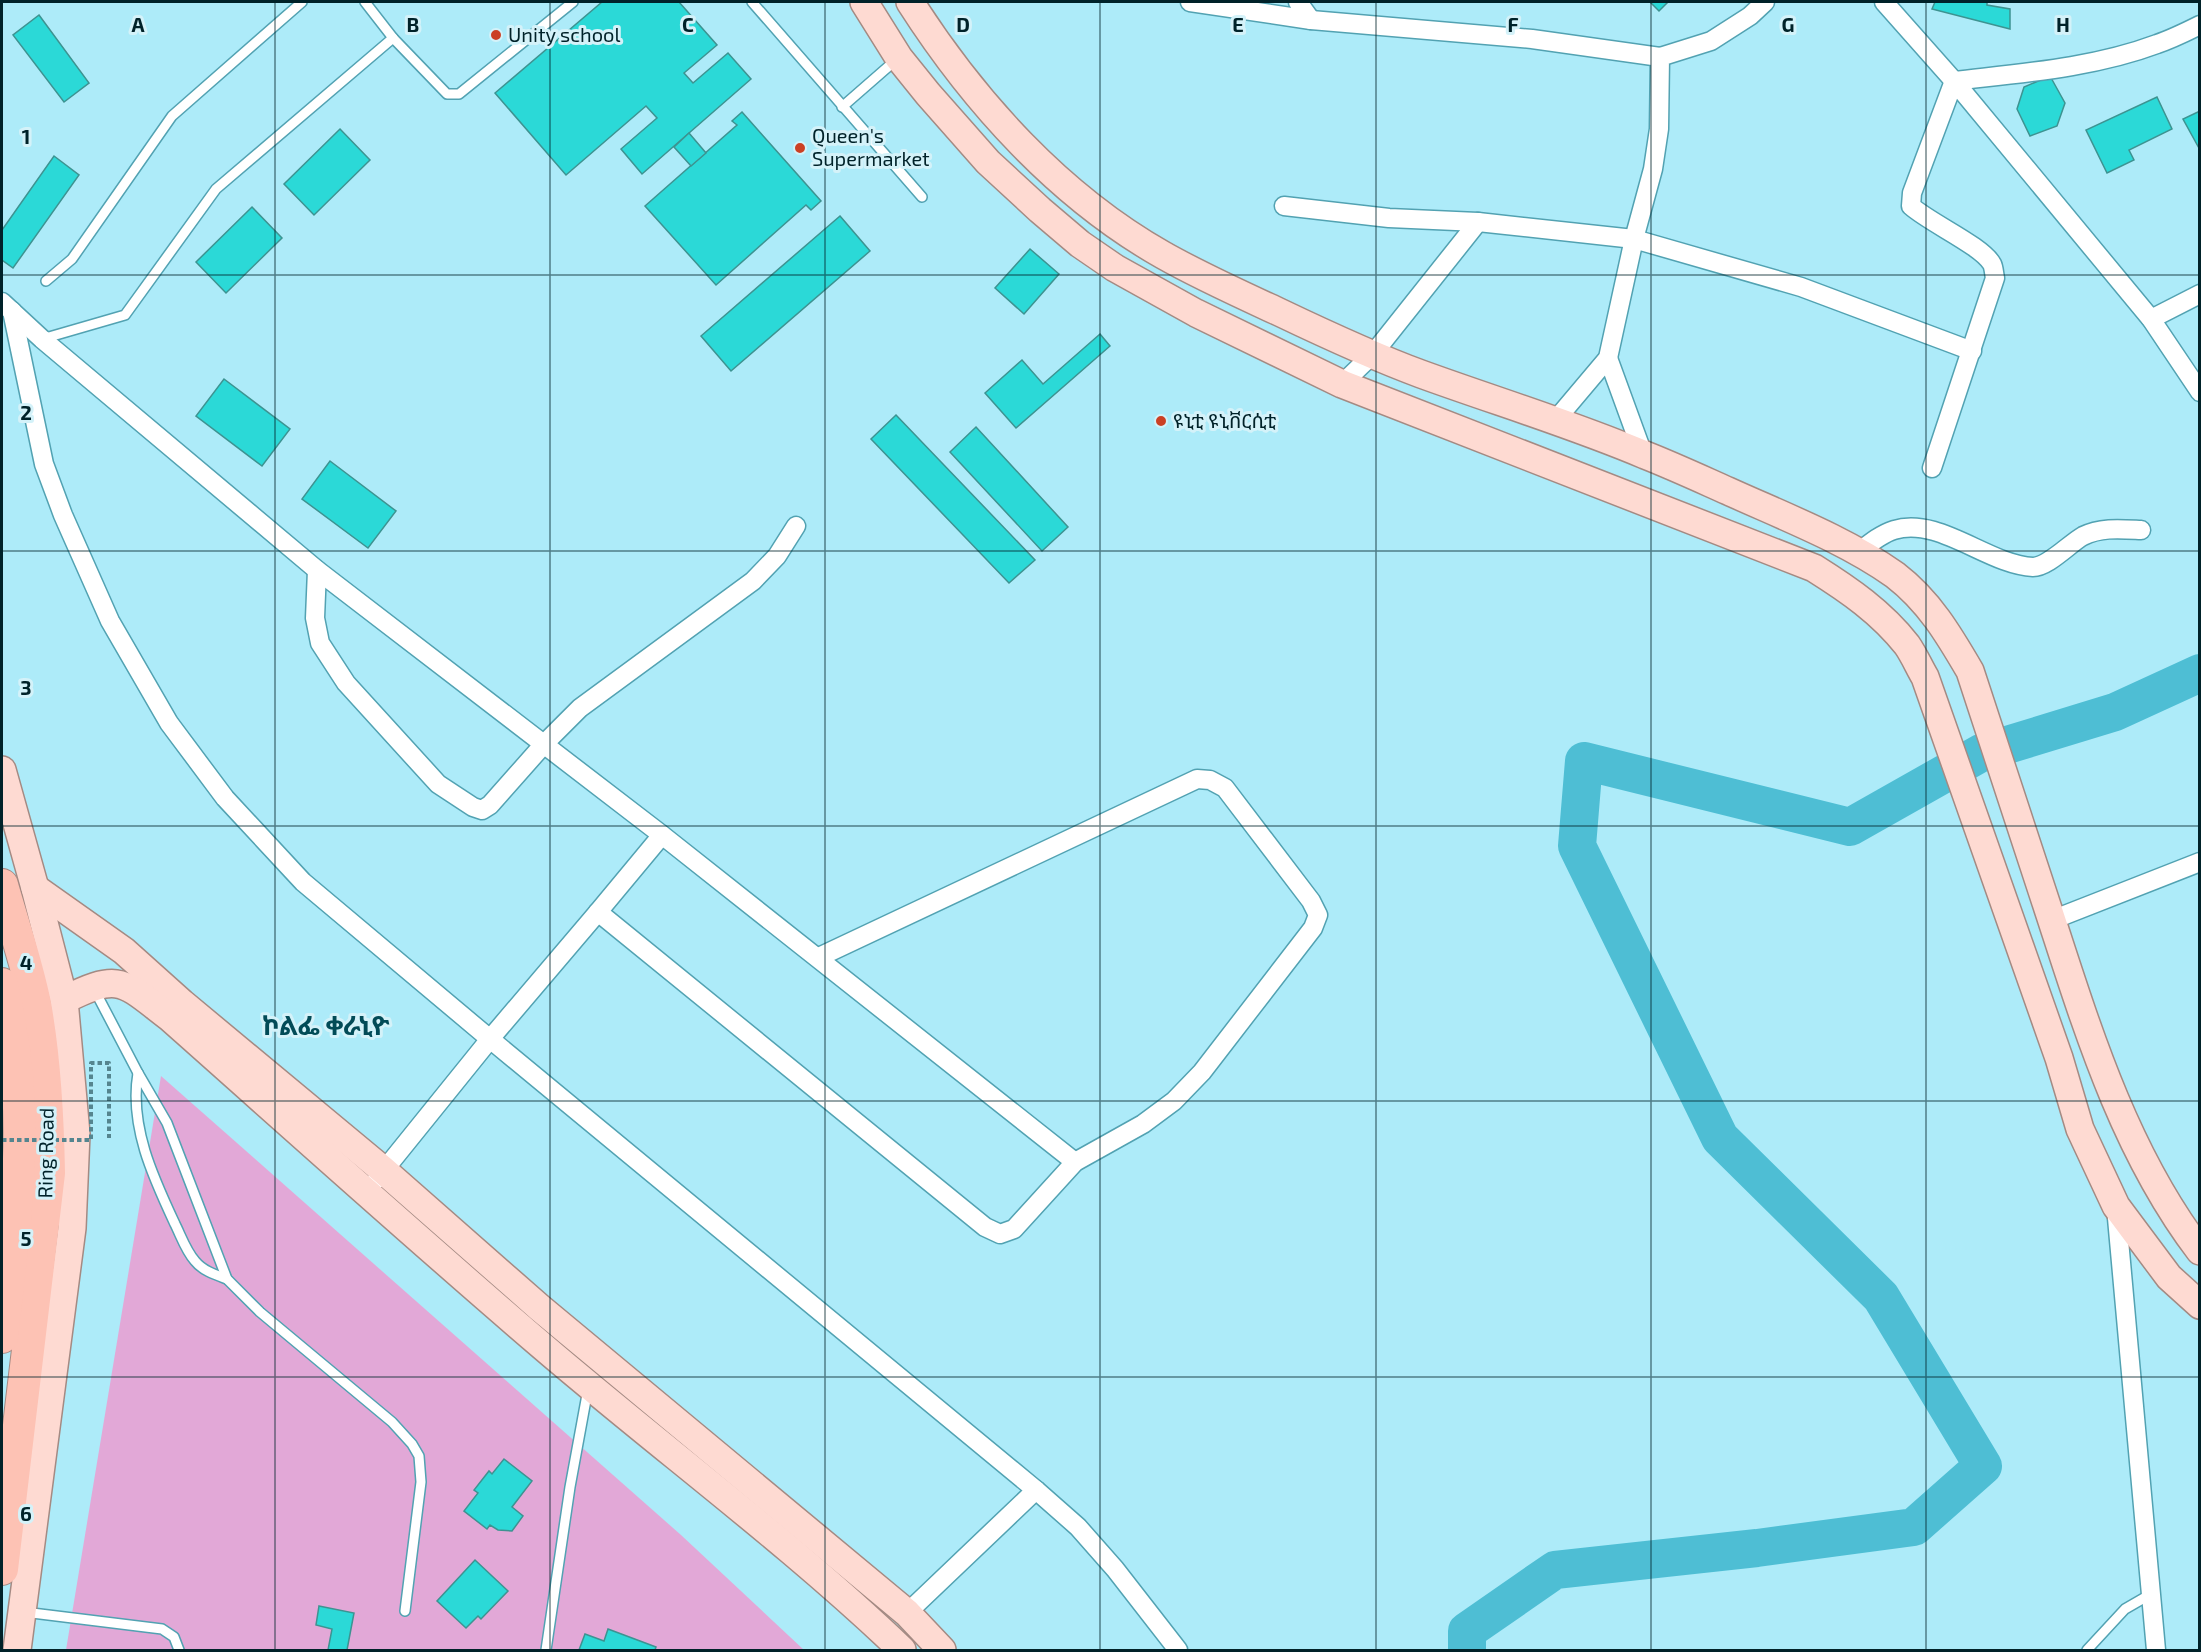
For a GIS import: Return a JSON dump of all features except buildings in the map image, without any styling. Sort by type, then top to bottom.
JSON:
[{"type":"highway","name":"Ring Road","points":[[2,885],[34,1003],[48,1122],[49,1173],[2,1569]]},
{"type":"highway","name":"Ring Road","points":[[2,984],[11,1023],[19,1089],[13,1241],[2,1337]]},
{"type":"main road","points":[[864,2],[899,58],[988,162],[1080,244],[1115,268],[1159,294],[1342,384],[1814,568],[1845,587],[1878,614],[1908,647],[1925,677],[2060,1058],[2080,1129],[2116,1206],[2169,1277],[2199,1305]]},
{"type":"main road","points":[[910,2],[975,94],[1060,180],[1107,217],[1161,254],[1373,354],[1416,372],[1643,454],[1859,552],[1897,576],[1930,607],[1970,671],[2076,995],[2107,1081],[2146,1166],[2176,1220],[2199,1251]]},
{"type":"main road","points":[[2,770],[64,1000],[76,1134],[72,1228],[17,1650]]},
{"type":"main road","points":[[35,888],[124,951],[182,1003],[383,1170],[540,1308],[907,1613],[942,1650]]},
{"type":"main road","points":[[64,1000],[93,986],[111,982],[129,987],[169,1017],[543,1347],[695,1470],[857,1608],[902,1650]]},
{"type":"main road","points":[[2147,1250],[2176,1220]]},
{"type":"street","points":[[1190,2],[1311,20],[1532,39],[1660,57],[1711,41],[1750,16],[1765,2]]},
{"type":"street","points":[[1298,2],[1311,20]]},
{"type":"street","points":[[1884,2],[1954,81],[2151,320],[2199,392]]},
{"type":"street","points":[[1954,81],[2039,72],[2093,62],[2157,44],[2199,25]]},
{"type":"street","points":[[1554,422],[1608,358],[1634,239],[1653,169],[1657,139],[1660,57]]},
{"type":"street","points":[[1932,468],[1995,278],[1993,265],[1983,253],[1922,216],[1911,206],[1912,193],[1954,81]]},
{"type":"street","points":[[1284,206],[1389,218],[1478,222],[1634,239],[1801,287],[1972,351]]},
{"type":"street","points":[[1342,384],[1373,354],[1478,222]]},
{"type":"street","points":[[2151,320],[2199,294]]},
{"type":"street","points":[[7,307],[317,570],[819,957],[1075,1162]]},
{"type":"street","points":[[7,307],[44,464],[59,505],[110,621],[169,723],[225,798],[303,882],[1078,1527],[1116,1569],[1178,1650]]},
{"type":"street","points":[[1608,358],[1643,454]]},
{"type":"street","points":[[317,570],[315,618],[321,644],[346,683],[438,784],[473,807],[482,810],[490,805],[544,744],[580,708],[753,581],[777,556],[796,526]]},
{"type":"street","points":[[1859,552],[1894,530],[1917,528],[1956,538],[2017,564],[2036,567],[2060,554],[2082,537],[2099,530],[2116,528],[2141,530]]},
{"type":"street","points":[[598,912],[985,1227],[1000,1234],[1014,1229],[1075,1162],[1143,1124],[1174,1101],[1202,1072],[1313,928],[1318,915],[1311,901],[1225,789],[1210,780],[1197,779],[819,957]]},
{"type":"street","points":[[367,1193],[383,1170],[490,1039],[662,835]]},
{"type":"street","points":[[2052,920],[2199,862]]},
{"type":"street","points":[[2116,1206],[2156,1650],[2164,1650]]},
{"type":"street","points":[[907,1613],[1036,1490]]},
{"type":"lane","points":[[46,281],[72,259],[171,116],[302,2]]},
{"type":"lane","points":[[365,2],[393,38],[447,94],[459,94],[573,2]]},
{"type":"lane","points":[[752,2],[922,196]]},
{"type":"lane","points":[[42,339],[125,315],[216,189],[393,38]]},
{"type":"lane","points":[[843,107],[899,58]]},
{"type":"lane","points":[[93,986],[167,1123],[227,1279],[260,1312],[392,1422],[412,1444],[419,1456],[421,1482],[405,1611]]},
{"type":"lane","points":[[138,1073],[135,1093],[139,1130],[158,1188],[195,1262],[210,1273],[227,1279]]},
{"type":"lane","points":[[546,1650],[570,1487],[589,1384]]},
{"type":"lane","points":[[2087,1650],[2126,1609],[2151,1594]]},
{"type":"lane","points":[[21,1612],[162,1629],[174,1637],[179,1650]]},
{"type":"path","points":[[2,1140],[91,1140],[91,1063],[109,1063],[109,1138]]},
{"type":"shaded area","points":[[161,1076],[681,1535],[804,1650],[66,1650]]},
{"type":"waterway","points":[[1467,1650],[1467,1631],[1555,1570],[1757,1548],[1914,1527],[1983,1466],[1881,1297],[1720,1138],[1577,846],[1584,761],[1850,827],[1981,753],[2115,712],[2200,673]]},
{"type":"place","name":"Unity school","points":[[496,35]]},
{"type":"place","name":"Queen's Supermarket","points":[[800,148]]},
{"type":"place","name":"ዩኒቲ ዩኒቨርሲቲ","points":[[1161,421]]},
{"type":"district","name":"ኮልፌ ቀራኒዮ","points":[[326,1026]]}]
